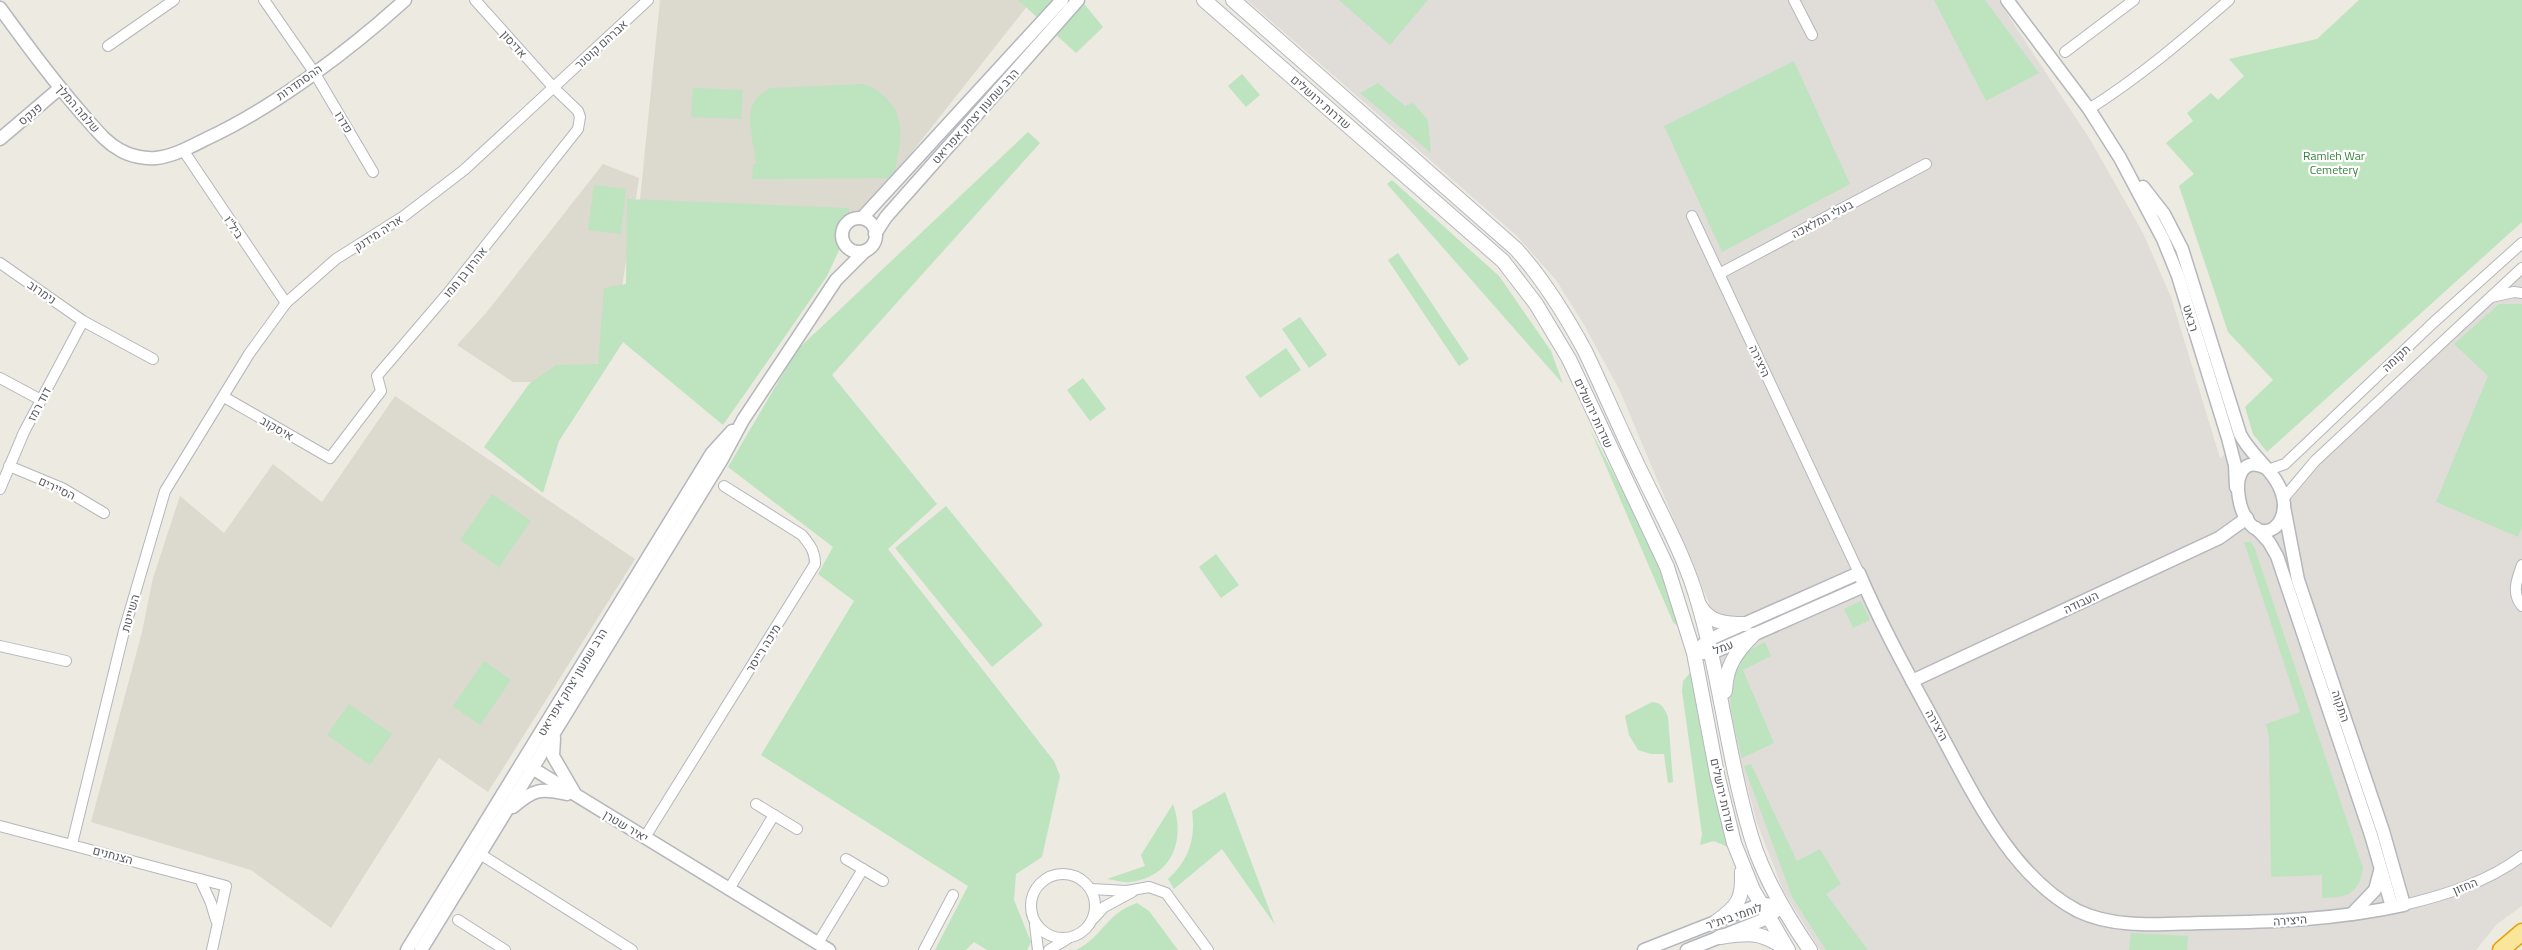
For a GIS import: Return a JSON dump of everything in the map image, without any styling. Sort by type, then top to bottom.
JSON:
[{"type":"highway","points":[[2501,950],[2522,932]]},
{"type":"main road","name":"שדרות ירושלים","points":[[1204,0],[1504,261],[1521,282],[1569,359],[1653,536],[1678,597],[1694,653],[1726,812],[1742,864],[1768,918],[1787,950]]},
{"type":"main road","name":"שדרות ירושלים","points":[[1233,0],[1483,218],[1535,270],[1585,351],[1673,536],[1698,602],[1710,646],[1751,838],[1769,882],[1810,950]]},
{"type":"main road","points":[[1698,602],[1711,618],[1749,629],[1728,668],[1725,714]]},
{"type":"main road","points":[[1716,922],[1738,905],[1742,887],[1742,864]]},
{"type":"main road","points":[[1720,937],[1745,933],[1760,934],[1787,950]]},
{"type":"street","points":[[108,46],[174,0]]},
{"type":"street","name":"פדרו","points":[[264,0],[314,72],[373,172]]},
{"type":"street","name":"ההסתדרות","points":[[183,150],[238,124],[314,72],[381,22],[404,0]]},
{"type":"street","name":"אדיסון","points":[[475,0],[553,87]]},
{"type":"street","name":"אברהם קוטנר","points":[[553,87],[648,0]]},
{"type":"street","name":"הרב שמעון יצחק אפריאט","points":[[862,218],[1062,0]]},
{"type":"street","name":"הרב שמעון יצחק אפריאט","points":[[875,234],[886,217],[1078,0]]},
{"type":"street","points":[[1794,0],[1812,35]]},
{"type":"street","name":"רבאט","points":[[2007,0],[2089,109],[2120,158],[2164,239],[2173,261],[2229,444],[2235,465],[2236,487]]},
{"type":"street","points":[[2065,52],[2134,0]]},
{"type":"street","points":[[2089,109],[2132,81],[2229,0]]},
{"type":"street","name":"שלמה המלך","points":[[0,8],[60,88],[108,143],[122,152],[136,157],[156,158],[183,150]]},
{"type":"street","name":"אריה מידנק","points":[[224,397],[249,354],[286,303],[336,259],[404,216],[464,170],[553,87]]},
{"type":"street","name":"אהרון בן חמו","points":[[330,458],[381,391],[377,376],[448,293],[578,130],[580,117],[578,111],[553,87]]},
{"type":"street","name":"פנקס","points":[[0,139],[60,88]]},
{"type":"street","name":"ביל\"ו","points":[[183,150],[286,303]]},
{"type":"street","name":"רבאט","points":[[2120,158],[2175,232],[2190,272],[2240,434],[2249,450],[2267,469]]},
{"type":"street","name":"בעלי המלאכה","points":[[1719,274],[1926,164]]},
{"type":"street","name":"היצירה","points":[[1692,216],[1864,586],[1912,681],[1970,787],[2009,849],[2044,887],[2059,899],[2080,911],[2099,918],[2135,924],[2290,921],[2352,914],[2398,906]]},
{"type":"street","points":[[862,218],[872,224],[875,234],[873,244],[866,251],[854,252],[847,248],[842,239],[844,228],[851,220],[862,218]]},
{"type":"street","name":"תקומה","points":[[2267,469],[2284,464],[2522,244]]},
{"type":"street","name":"הרב שמעון יצחק אפריאט","points":[[836,280],[847,248]]},
{"type":"street","name":"הרב שמעון יצחק אפריאט","points":[[421,950],[505,814],[528,766],[557,729],[722,459],[743,420],[836,280],[866,251]]},
{"type":"street","points":[[2507,256],[2521,270]]},
{"type":"street","name":"נימרוב","points":[[0,263],[83,321]]},
{"type":"street","name":"תקומה","points":[[2283,503],[2315,461],[2488,298],[2521,270]]},
{"type":"street","points":[[2488,298],[2514,292],[2522,293]]},
{"type":"street","points":[[83,321],[153,359]]},
{"type":"street","name":"דוד רמז","points":[[0,489],[41,400],[83,321]]},
{"type":"street","points":[[0,378],[41,400]]},
{"type":"street","name":"איסקוב","points":[[224,397],[330,458]]},
{"type":"street","name":"השייטת","points":[[72,844],[124,631],[164,491],[224,397]]},
{"type":"street","name":"הרב שמעון יצחק אפריאט","points":[[407,950],[528,766],[712,453],[743,420]]},
{"type":"street","points":[[2256,465],[2267,469],[2278,483],[2283,503],[2281,519],[2272,528],[2263,530],[2250,522],[2238,500],[2236,487],[2240,476],[2248,467],[2256,465]]},
{"type":"street","name":"הסיירים","points":[[9,466],[62,488],[104,513]]},
{"type":"street","name":"מיכה רייסר","points":[[645,837],[815,564],[815,555],[811,546],[802,535],[724,486]]},
{"type":"street","name":"התקוה","points":[[2283,503],[2298,580],[2383,831],[2398,906]]},
{"type":"street","name":"התקוה","points":[[2250,522],[2270,542],[2277,556],[2380,866],[2398,906]]},
{"type":"street","name":"העבודה","points":[[1912,681],[2250,522]]},
{"type":"street","points":[[2522,565],[2516,581],[2516,592],[2522,606]]},
{"type":"street","name":"עמל","points":[[1749,629],[1859,573]]},
{"type":"street","name":"עמל","points":[[1694,653],[1749,629],[1864,586]]},
{"type":"street","points":[[0,646],[66,662]]},
{"type":"street","points":[[557,729],[553,739],[553,756],[561,774],[577,796]]},
{"type":"street","name":"יאיר שטרן","points":[[528,766],[830,950]]},
{"type":"street","points":[[505,814],[524,797],[538,790],[549,790],[577,796]]},
{"type":"street","points":[[756,804],[798,829]]},
{"type":"street","points":[[730,889],[774,815]]},
{"type":"street","name":"הצנחנים","points":[[0,826],[226,886],[216,931]]},
{"type":"street","points":[[480,854],[632,950]]},
{"type":"street","name":"החזון","points":[[2398,906],[2461,888],[2509,866],[2522,856]]},
{"type":"street","points":[[846,859],[883,881]]},
{"type":"street","points":[[2352,914],[2375,890],[2380,866]]},
{"type":"street","points":[[818,943],[863,869]]},
{"type":"street","points":[[1038,950],[1037,932],[1031,901],[1037,886],[1048,877],[1065,873],[1082,880],[1091,889],[1096,903],[1094,918]]},
{"type":"street","points":[[200,879],[215,914],[216,931],[212,950]]},
{"type":"street","points":[[1091,889],[1127,891],[1149,887],[1166,892],[1208,950]]},
{"type":"street","points":[[1049,950],[1088,928],[1094,918],[1112,901],[1138,889]]},
{"type":"street","points":[[924,950],[953,895]]},
{"type":"street","name":"לוחמי בית\"ר","points":[[1644,950],[1761,904],[1782,906]]},
{"type":"street","name":"לוחמי בית\"ר","points":[[1687,950],[1768,918],[1782,906]]},
{"type":"street","points":[[458,920],[505,950]]},
{"type":"street","points":[[1034,922],[1052,937],[1068,939]]},
{"type":"shaded area","points":[[660,0],[1032,0],[863,214],[846,218],[639,210]]},
{"type":"shaded area","points":[[1247,0],[1998,0],[2091,141],[2143,233],[2171,297],[2220,458],[2248,437],[2291,492],[2445,341],[2522,276],[2522,906],[2497,924],[2476,950],[1820,950],[1784,892],[1757,823],[1724,699],[1709,603],[1620,391],[1583,323],[1556,280],[1517,236]]},
{"type":"shaded area","points":[[603,164],[639,178],[618,313],[590,382],[513,382],[457,345],[486,313]]},
{"type":"shaded area","points":[[395,396],[635,559],[488,792],[439,758],[331,928],[251,870],[91,822],[142,632],[153,578],[180,496],[224,533],[273,464],[322,502]]},
{"type":"green space","points":[[1018,0],[1081,0],[1103,27],[1076,53]]},
{"type":"green space","points":[[1339,0],[1428,0],[1390,45]]},
{"type":"green space","points":[[1934,0],[1985,0],[2039,73],[1986,101]]},
{"type":"green space","name":"Ramleh War Cemetery","points":[[2359,0],[2522,0],[2522,222],[2267,452],[2253,434],[2245,407],[2273,380],[2228,332],[2179,186],[2194,174],[2166,143],[2193,121],[2187,113],[2211,93],[2218,100],[2244,76],[2229,59],[2317,39]]},
{"type":"green space","points":[[1794,61],[1850,184],[1722,252],[1664,126]]},
{"type":"green space","points":[[1242,74],[1260,95],[1246,107],[1228,86]]},
{"type":"green space","points":[[1378,83],[1405,106],[1413,103],[1428,120],[1431,153],[1360,93]]},
{"type":"green space","points":[[861,84],[871,87],[882,94],[898,115],[900,146],[894,178],[752,179],[753,165],[756,164],[750,122],[754,103],[760,95],[770,88]]},
{"type":"green space","points":[[693,88],[743,90],[741,119],[691,117]]},
{"type":"green space","points":[[1028,132],[1040,143],[832,375],[937,504],[888,549],[1054,761],[1060,776],[1042,857],[1016,874],[1014,900],[1031,942],[1027,950],[987,950],[974,942],[966,950],[935,950],[968,886],[761,755],[854,601],[818,574],[833,547],[728,467],[797,350]]},
{"type":"green space","points":[[1392,180],[1499,276],[1551,351],[1563,384],[1387,184]]},
{"type":"green space","points":[[594,185],[626,189],[621,234],[588,230]]},
{"type":"green space","points":[[627,199],[849,208],[849,216],[838,230],[841,246],[827,276],[723,425],[623,342],[559,441],[543,493],[484,447],[529,384],[556,365],[598,364],[604,288],[626,284]]},
{"type":"green space","points":[[1398,253],[1469,359],[1459,366],[1388,260]]},
{"type":"green space","points":[[2499,304],[2522,304],[2522,526],[2518,537],[2436,502],[2488,376],[2454,344]]},
{"type":"green space","points":[[1300,317],[1327,355],[1309,368],[1282,329]]},
{"type":"green space","points":[[1286,348],[1301,370],[1260,398],[1245,377]]},
{"type":"green space","points":[[1083,378],[1106,409],[1090,421],[1067,390]]},
{"type":"green space","points":[[1590,429],[1650,543],[1666,579],[1681,629],[1673,622]]},
{"type":"green space","points":[[492,494],[531,521],[499,567],[460,540]]},
{"type":"green space","points":[[946,506],[1043,625],[992,667],[895,548]]},
{"type":"green space","points":[[2244,542],[2251,542],[2255,549],[2363,868],[2355,889],[2338,897],[2322,898],[2322,875],[2271,877],[2269,739],[2266,724],[2300,712]]},
{"type":"green space","points":[[1216,554],[1239,585],[1221,598],[1199,567]]},
{"type":"green space","points":[[1861,601],[1870,620],[1853,628],[1844,609]]},
{"type":"green space","points":[[1765,642],[1771,656],[1743,670],[1774,743],[1742,758],[1731,704],[1730,690],[1732,677],[1737,665],[1745,654]]},
{"type":"green space","points":[[484,661],[511,680],[480,725],[453,706]]},
{"type":"green space","points":[[1691,672],[1730,848],[1714,841],[1700,845],[1702,834],[1682,691],[1683,681]]},
{"type":"green space","points":[[1652,702],[1662,706],[1668,717],[1673,782],[1668,783],[1664,754],[1651,754],[1638,750],[1629,735],[1625,716]]},
{"type":"green space","points":[[349,704],[392,734],[370,765],[327,735]]},
{"type":"green space","points":[[1751,764],[1797,861],[1820,849],[1841,884],[1826,894],[1868,950],[1826,950],[1792,897],[1744,766]]},
{"type":"green space","points":[[1225,792],[1275,925],[1222,849],[1174,889],[1168,879],[1181,864],[1189,848],[1193,830],[1192,811]]},
{"type":"green space","points":[[1173,804],[1177,817],[1178,831],[1172,855],[1165,865],[1156,873],[1144,879],[1122,882],[1107,879],[1145,866],[1141,855]]},
{"type":"green space","points":[[1137,903],[1149,911],[1178,950],[1076,950],[1093,938],[1118,913]]},
{"type":"green space","points":[[2131,933],[2188,936],[2187,950],[2129,950]]}]
